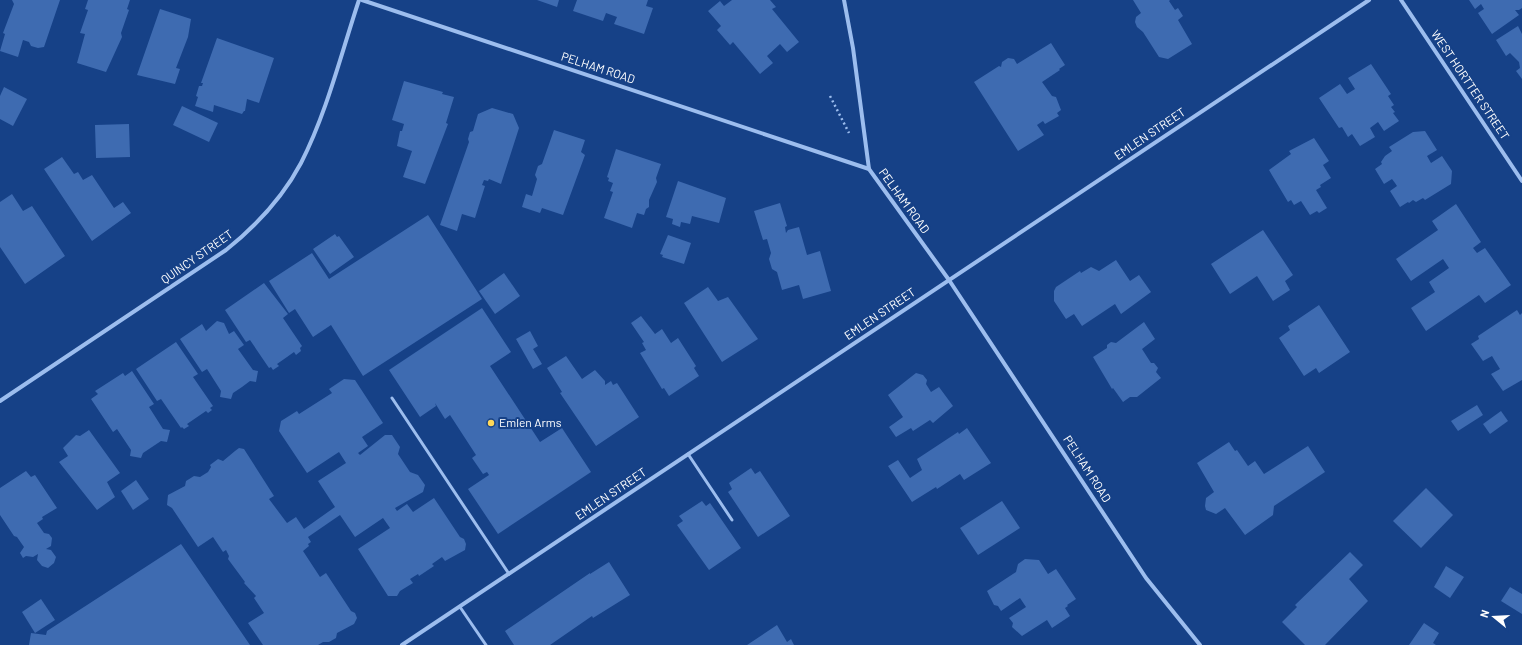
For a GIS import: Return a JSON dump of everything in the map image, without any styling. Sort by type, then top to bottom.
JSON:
[{"type":"street","name":"PELHAM ROAD","points":[[360,0],[869,169],[949,280],[1146,578],[1200,645]]},
{"type":"street","name":"QUINCY STREET","points":[[0,401],[220,254],[244,235],[260,219],[288,183],[300,163],[314,134],[360,0]]},
{"type":"street","points":[[844,0],[853,48],[869,169]]},
{"type":"street","name":"EMLEN STREET","points":[[402,645],[1370,0]]},
{"type":"street","name":"WEST HORTTER STREET","points":[[1401,0],[1522,181]]},
{"type":"lane","points":[[392,398],[508,574]]},
{"type":"lane","points":[[688,454],[732,520]]},
{"type":"lane","points":[[460,607],[486,645]]},
{"type":"building","points":[[12,0],[60,0],[44,47],[38,48],[31,46],[29,42],[23,40],[18,57],[0,51],[5,34],[3,33],[14,4]]},
{"type":"building","points":[[88,0],[130,0],[127,9],[129,10],[121,33],[122,37],[106,72],[77,63],[85,34],[80,33],[88,10],[85,9]]},
{"type":"building","points":[[537,0],[559,0],[557,7]]},
{"type":"building","points":[[577,0],[648,0],[646,6],[653,8],[644,34],[614,24],[617,17],[606,13],[603,21],[573,11]]},
{"type":"building","points":[[732,0],[770,0],[776,7],[772,9],[799,42],[787,52],[780,44],[767,56],[773,63],[760,74],[733,42],[730,45],[717,30],[721,26],[708,11],[720,1],[724,6]]},
{"type":"building","points":[[1133,0],[1170,0],[1169,1],[1175,10],[1178,8],[1183,16],[1178,20],[1192,44],[1168,59],[1159,57],[1143,32],[1137,27],[1135,22],[1136,17],[1141,13]]},
{"type":"building","points":[[1469,0],[1522,0],[1522,8],[1515,10],[1519,15],[1492,34],[1478,13],[1484,9],[1481,4],[1475,9]]},
{"type":"building","points":[[160,9],[191,19],[188,37],[176,68],[180,69],[175,84],[137,75]]},
{"type":"building","points":[[1518,26],[1522,34],[1522,79],[1516,71],[1520,68],[1519,62],[1510,53],[1506,56],[1496,40]]},
{"type":"building","points":[[217,38],[274,58],[259,103],[247,99],[245,111],[242,114],[214,105],[213,112],[195,106],[199,86],[202,86],[203,83],[201,83]]},
{"type":"building","points":[[1051,43],[1065,65],[1042,82],[1052,96],[1056,97],[1061,110],[1057,113],[1059,116],[1045,124],[1043,121],[1037,125],[1044,135],[1018,151],[974,82],[999,66],[1001,67],[1002,62],[1008,58],[1014,59],[1017,64]]},
{"type":"building","points":[[1371,64],[1391,94],[1388,96],[1394,105],[1391,107],[1395,112],[1393,113],[1399,121],[1384,131],[1378,122],[1370,128],[1375,137],[1360,146],[1352,134],[1348,137],[1342,127],[1339,128],[1319,98],[1340,84],[1347,94],[1355,89],[1348,78]]},
{"type":"building","points":[[404,81],[443,92],[442,94],[454,97],[446,123],[448,124],[425,184],[403,177],[412,151],[397,146],[400,131],[402,131],[404,124],[392,120]]},
{"type":"building","points":[[4,87],[27,99],[13,126],[0,119],[0,96]]},
{"type":"building","points":[[182,106],[218,123],[209,142],[173,125]]},
{"type":"building","points":[[492,108],[513,114],[519,128],[501,184],[489,179],[488,181],[484,180],[482,185],[485,186],[475,218],[462,214],[457,231],[440,225],[469,142],[468,139],[470,132],[473,131],[478,114]]},
{"type":"building","points":[[129,124],[130,157],[96,158],[95,125]]},
{"type":"building","points":[[554,130],[585,140],[581,152],[585,155],[563,215],[542,208],[540,213],[522,207],[526,194],[532,196],[537,179],[535,175],[538,166],[542,164]]},
{"type":"building","points":[[1425,131],[1437,150],[1427,156],[1431,163],[1442,156],[1452,171],[1451,184],[1425,200],[1423,198],[1416,202],[1413,200],[1400,207],[1390,191],[1397,186],[1392,179],[1384,184],[1375,169],[1382,164],[1381,162],[1385,156],[1392,151],[1389,147],[1413,132]]},
{"type":"building","points":[[1314,138],[1329,161],[1323,165],[1331,178],[1320,185],[1321,187],[1316,190],[1327,208],[1319,213],[1317,211],[1310,215],[1301,201],[1294,205],[1291,200],[1288,202],[1269,170],[1291,154],[1289,151]]},
{"type":"building","points":[[616,149],[661,164],[656,178],[657,182],[649,200],[649,207],[646,209],[644,215],[637,213],[632,228],[604,218],[613,192],[610,191],[613,183],[608,181],[609,178],[607,177]]},
{"type":"building","points":[[62,157],[74,174],[78,172],[83,180],[92,175],[114,208],[123,202],[131,213],[92,241],[44,169]]},
{"type":"building","points":[[678,181],[726,198],[719,223],[692,216],[690,224],[681,222],[680,227],[672,224],[673,219],[666,217]]},
{"type":"building","points":[[12,194],[23,211],[32,206],[65,256],[25,284],[0,247],[0,202]]},
{"type":"building","points":[[780,203],[787,226],[785,227],[786,233],[788,230],[799,227],[807,255],[820,251],[831,291],[803,299],[799,285],[782,290],[777,272],[772,269],[769,259],[771,253],[767,239],[763,240],[754,211]]},
{"type":"building","points":[[1456,204],[1481,242],[1473,248],[1477,253],[1485,248],[1511,285],[1485,303],[1479,295],[1426,331],[1411,308],[1435,292],[1429,282],[1449,268],[1443,259],[1411,281],[1396,259],[1438,230],[1432,221]]},
{"type":"building","points":[[428,215],[482,299],[363,376],[331,325],[313,337],[295,309],[289,313],[269,281],[312,253],[329,279]]},
{"type":"building","points":[[1263,230],[1293,275],[1285,281],[1290,290],[1273,301],[1257,276],[1230,294],[1211,264]]},
{"type":"building","points":[[335,234],[337,237],[339,236],[354,257],[330,274],[313,249]]},
{"type":"building","points":[[668,235],[691,243],[684,264],[662,257],[663,255],[660,254]]},
{"type":"building","points":[[1116,260],[1130,281],[1139,275],[1151,292],[1121,314],[1115,304],[1082,326],[1074,314],[1066,319],[1054,301],[1054,291],[1056,287],[1080,271],[1081,273],[1091,267],[1099,271]]},
{"type":"building","points":[[504,273],[520,296],[495,314],[479,291]]},
{"type":"building","points":[[264,283],[288,314],[283,318],[302,346],[300,348],[301,351],[296,355],[294,352],[277,364],[279,366],[273,370],[271,367],[269,368],[250,340],[246,342],[225,310]]},
{"type":"building","points":[[708,287],[718,301],[728,297],[758,339],[722,362],[684,303]]},
{"type":"building","points":[[1319,305],[1350,352],[1319,373],[1316,368],[1304,376],[1279,338],[1290,330],[1288,326]]},
{"type":"building","name":"Emlen Arms","points":[[482,308],[511,352],[490,366],[540,442],[562,428],[591,472],[498,534],[468,489],[489,475],[487,472],[483,474],[472,458],[476,455],[450,415],[445,419],[435,403],[436,406],[420,417],[389,370]]},
{"type":"building","points":[[1517,310],[1520,315],[1522,313],[1522,380],[1503,391],[1491,374],[1500,369],[1492,356],[1483,361],[1471,344],[1479,339],[1478,336]]},
{"type":"building","points":[[641,316],[655,334],[662,329],[671,343],[678,338],[696,366],[694,368],[699,376],[669,396],[664,388],[662,389],[640,353],[646,350],[642,343],[644,342],[631,323]]},
{"type":"building","points":[[217,321],[224,323],[229,334],[234,331],[244,345],[238,349],[253,370],[258,371],[256,382],[250,381],[233,393],[231,399],[220,397],[221,391],[207,369],[202,372],[180,339],[202,324],[206,331]]},
{"type":"building","points":[[1144,322],[1155,339],[1142,349],[1151,363],[1154,363],[1158,368],[1156,372],[1161,378],[1137,397],[1130,397],[1123,402],[1113,388],[1112,389],[1093,357],[1107,348],[1107,345],[1111,342],[1116,343]]},
{"type":"building","points":[[530,331],[538,346],[533,349],[542,364],[533,369],[516,339]]},
{"type":"building","points":[[176,342],[198,374],[193,377],[213,406],[210,408],[212,410],[208,413],[206,411],[187,424],[189,426],[184,429],[182,427],[181,428],[161,399],[157,401],[136,369]]},
{"type":"building","points":[[566,356],[582,379],[595,370],[605,381],[605,385],[611,381],[613,385],[617,383],[639,417],[596,446],[560,393],[562,392],[547,368]]},
{"type":"building","points":[[132,371],[154,404],[149,407],[163,429],[170,430],[167,442],[161,441],[143,453],[141,458],[130,456],[131,450],[117,429],[113,432],[91,399],[98,394],[95,391],[123,373],[125,376]]},
{"type":"building","points":[[916,373],[923,375],[927,380],[926,384],[931,392],[939,387],[953,406],[933,423],[930,420],[913,431],[911,428],[896,437],[889,427],[903,417],[888,395]]},
{"type":"building","points":[[344,379],[355,380],[383,423],[362,437],[368,446],[358,453],[360,455],[385,435],[392,435],[400,447],[398,454],[410,472],[418,475],[425,485],[423,492],[395,508],[397,511],[407,504],[413,512],[434,498],[460,537],[464,539],[466,544],[465,550],[445,561],[442,557],[432,564],[434,566],[419,576],[418,574],[410,579],[413,583],[400,591],[397,596],[388,596],[358,549],[390,528],[383,518],[355,537],[340,515],[308,537],[311,542],[303,551],[320,577],[326,573],[351,611],[355,613],[357,618],[354,624],[337,633],[336,638],[318,645],[263,645],[248,623],[264,613],[254,598],[256,596],[244,583],[245,582],[228,559],[229,556],[226,550],[223,552],[213,537],[198,547],[172,508],[167,505],[168,495],[185,486],[186,481],[194,476],[200,477],[208,472],[211,467],[210,465],[218,459],[223,461],[239,448],[244,449],[274,496],[269,499],[287,523],[296,517],[304,529],[335,507],[318,481],[346,463],[339,452],[307,473],[279,431],[281,421],[297,411],[299,414],[332,393],[329,389]]},
{"type":"building","points":[[1477,405],[1483,415],[1458,431],[1451,421]]},
{"type":"building","points":[[1501,411],[1508,421],[1490,434],[1483,424]]},
{"type":"building","points":[[967,428],[991,463],[964,480],[960,474],[937,489],[936,487],[912,502],[888,466],[898,460],[910,478],[922,470],[917,459],[958,432],[959,434]]},
{"type":"building","points":[[89,430],[120,473],[107,482],[115,497],[97,510],[59,462],[68,456],[63,448],[76,435],[80,436]]},
{"type":"building","points":[[1229,442],[1235,451],[1237,450],[1248,466],[1255,461],[1264,474],[1308,446],[1325,472],[1274,506],[1273,515],[1245,535],[1225,508],[1216,514],[1206,510],[1206,498],[1214,492],[1197,463]]},
{"type":"building","points":[[751,468],[755,474],[760,471],[790,516],[758,537],[728,492],[732,489],[729,483]]},
{"type":"building","points":[[26,471],[31,477],[35,475],[57,508],[42,517],[43,519],[37,523],[44,533],[49,534],[52,538],[51,546],[46,549],[51,550],[56,557],[54,563],[48,568],[42,566],[37,560],[38,554],[33,557],[26,556],[23,558],[20,553],[24,547],[17,537],[14,536],[0,515],[0,488]]},
{"type":"building","points":[[136,480],[149,499],[133,510],[121,491]]},
{"type":"building","points":[[1426,488],[1453,515],[1421,548],[1393,521]]},
{"type":"building","points":[[702,501],[706,506],[710,503],[741,548],[709,570],[677,525],[683,521],[679,516]]},
{"type":"building","points":[[1002,501],[1020,528],[978,555],[960,528]]},
{"type":"building","points":[[181,544],[250,645],[29,645],[31,633],[46,635],[47,631]]},
{"type":"building","points":[[1350,552],[1363,565],[1349,579],[1368,601],[1325,645],[1305,645],[1282,622],[1297,607],[1295,605]]},
{"type":"building","points":[[1025,559],[1039,560],[1048,574],[1056,569],[1076,599],[1065,608],[1070,616],[1052,628],[1047,620],[1022,636],[1012,627],[1013,623],[1009,618],[1026,607],[1020,598],[1001,611],[998,606],[994,605],[987,591],[1016,572],[1018,564]]},
{"type":"building","points":[[609,562],[630,595],[593,618],[592,616],[550,645],[514,645],[505,631],[590,573]]},
{"type":"building","points":[[1446,566],[1464,577],[1450,598],[1434,587]]},
{"type":"building","points":[[1510,587],[1522,594],[1522,614],[1501,601]]},
{"type":"building","points":[[41,599],[55,620],[35,633],[22,612]]},
{"type":"building","points":[[1424,623],[1439,633],[1433,643],[1436,645],[1409,645]]},
{"type":"building","points":[[777,625],[787,642],[791,639],[794,645],[747,645]]},
{"type":"place","name":"Emlen Arms","points":[[491,423]]}]
